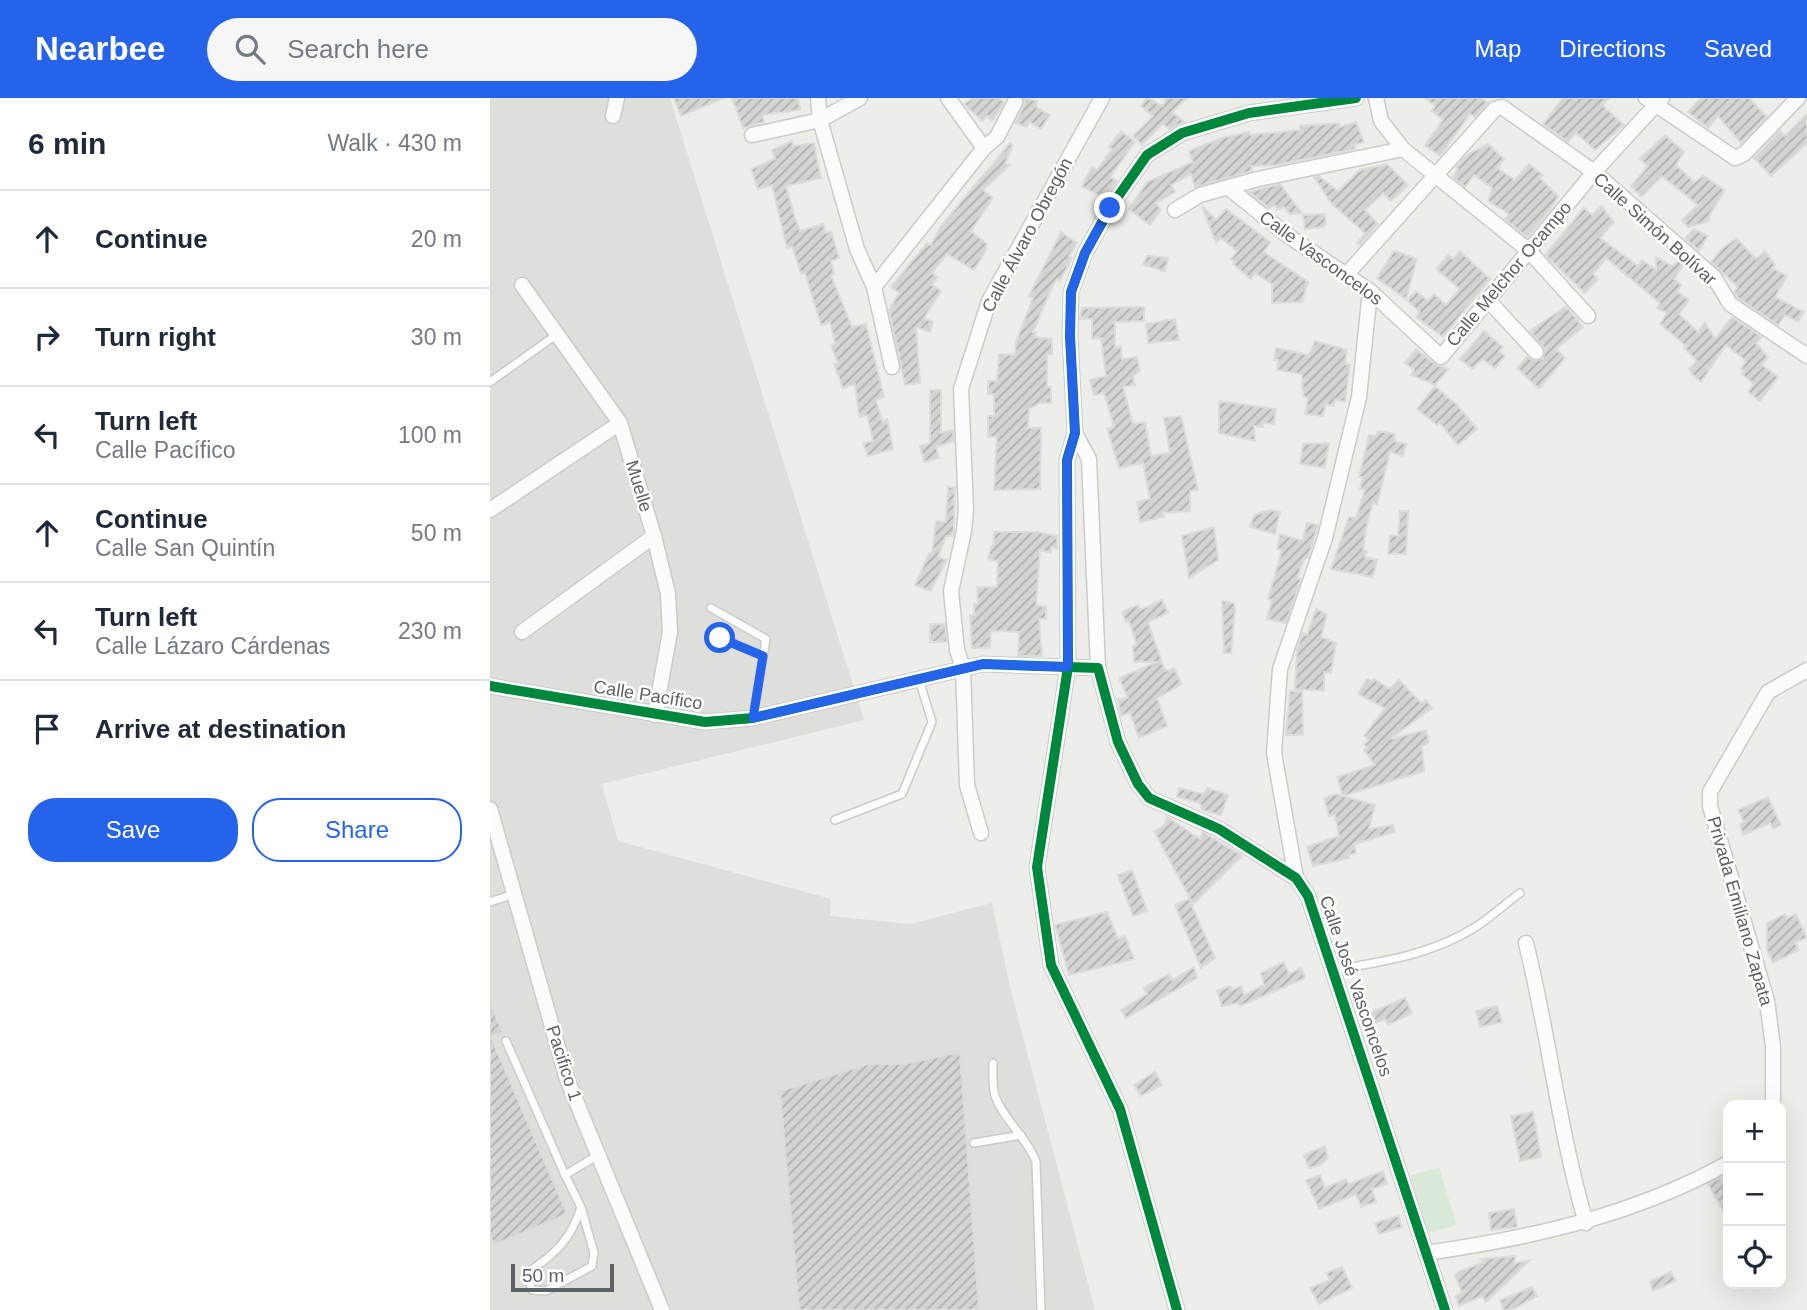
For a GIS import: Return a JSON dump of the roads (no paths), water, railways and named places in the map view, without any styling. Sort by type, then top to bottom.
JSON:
[{"type":"street","points":[[613,116],[617,98]]},
{"type":"street","points":[[818,98],[820,120],[857,249],[874,287],[892,367]]},
{"type":"street","points":[[752,135],[820,120],[860,98]]},
{"type":"street","points":[[948,98],[984,148]]},
{"type":"street","name":"Calle Álvaro Obregón","points":[[981,833],[967,785],[963,668],[957,650],[951,591],[966,510],[961,388],[989,301],[1102,98]]},
{"type":"street","points":[[1249,113],[1259,98]]},
{"type":"street","points":[[1177,1310],[1120,1109],[1051,965],[1037,867],[1068,667],[1067,460],[1075,433],[1070,336],[1071,292],[1085,253],[1110,208],[1147,155],[1182,134],[1249,113],[1356,98]]},
{"type":"street","points":[[1376,98],[1381,121],[1403,149],[1528,250],[1588,316]]},
{"type":"street","points":[[1655,101],[1735,158],[1744,155],[1798,98]]},
{"type":"street","name":"Calle Melchor Ocampo","points":[[1441,357],[1655,101]]},
{"type":"street","points":[[874,287],[984,148],[996,137],[1015,102]]},
{"type":"street","name":"Calle Simón Bolívar","points":[[1437,176],[1499,106],[1594,172],[1714,277],[1730,304],[1807,356]]},
{"type":"street","points":[[1175,210],[1200,195],[1230,189],[1258,179],[1403,149]]},
{"type":"street","points":[[1346,275],[1437,176]]},
{"type":"street","name":"Calle Vasconcelos","points":[[1230,189],[1287,235],[1370,291],[1441,357]]},
{"type":"street","name":"Muelle","points":[[522,285],[620,422],[668,594],[670,632],[655,715]]},
{"type":"street","name":"Calle José Vasconcelos","points":[[1370,291],[1360,397],[1325,538],[1280,669],[1274,753],[1296,878],[1307,896],[1333,970],[1445,1310]]},
{"type":"street","points":[[1487,299],[1536,352]]},
{"type":"street","points":[[490,510],[620,422]]},
{"type":"street","points":[[1075,433],[1089,458],[1098,668],[1118,742],[1138,784],[1149,798],[1219,829],[1296,878]]},
{"type":"street","points":[[522,632],[654,537]]},
{"type":"street","name":"Calle Pacífico","points":[[490,686],[705,722],[753,718],[983,664],[1068,667]]},
{"type":"street","points":[[1068,667],[1098,668]]},
{"type":"street","name":"Privada Emiliano Zapata","points":[[1773,1100],[1773,1047],[1767,1001],[1710,806],[1710,792],[1768,692],[1807,670]]},
{"type":"street","name":"Pacifico 1","points":[[490,809],[568,1079],[662,1310]]},
{"type":"street","points":[[1527,943],[1550,1052],[1561,1128],[1586,1223]]},
{"type":"street","points":[[1426,1253],[1504,1242],[1586,1223],[1723,1165]]},
{"type":"lane","points":[[490,382],[556,335]]},
{"type":"lane","points":[[711,608],[766,639],[753,718]]},
{"type":"lane","points":[[720,638],[763,656]]},
{"type":"lane","points":[[835,820],[902,794],[932,722],[919,679]]},
{"type":"lane","points":[[1333,970],[1396,960],[1443,943],[1476,927],[1520,893]]},
{"type":"lane","points":[[490,902],[514,894]]},
{"type":"lane","points":[[506,1041],[581,1207],[594,1253],[592,1266],[546,1291],[532,1290],[527,1273],[552,1256],[575,1229],[581,1207]]},
{"type":"lane","points":[[993,1063],[994,1093],[1003,1112],[1030,1146],[1038,1178],[1041,1310]]},
{"type":"lane","points":[[974,1143],[1021,1135]]},
{"type":"lane","points":[[565,1175],[598,1154]]}]
